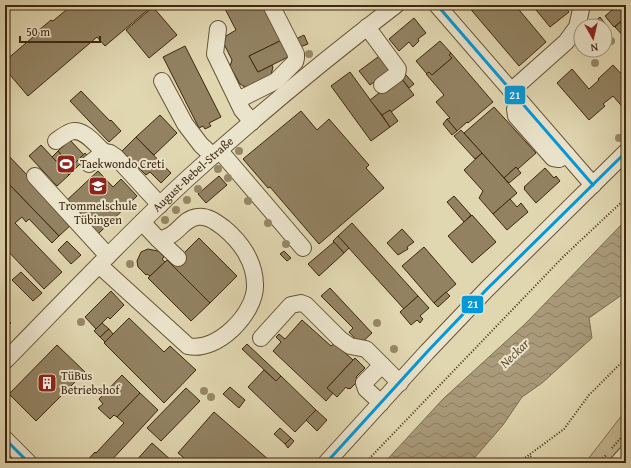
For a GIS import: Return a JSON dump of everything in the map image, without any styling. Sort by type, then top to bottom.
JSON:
[{"type":"street","points":[[238,100],[276,81],[295,62],[296,54],[271,5]]},
{"type":"street","name":"August-Bebel-Straße","points":[[5,361],[103,260],[216,154],[338,50],[396,5]]},
{"type":"street","points":[[437,5],[593,185]]},
{"type":"street","points":[[516,97],[566,42],[577,27],[582,5]]},
{"type":"street","points":[[367,27],[398,69],[397,74],[382,85]]},
{"type":"street","points":[[218,28],[215,54],[242,110],[252,122]]},
{"type":"street","points":[[162,81],[185,124],[201,145],[216,154],[303,248]]},
{"type":"street","points":[[56,141],[69,132],[83,132],[104,152],[116,156],[160,205]]},
{"type":"street","points":[[89,164],[104,152]]},
{"type":"street","points":[[326,463],[427,352],[487,289],[626,152]]},
{"type":"street","points":[[35,176],[103,260],[188,346],[194,348],[201,347],[221,339],[241,319],[251,302],[256,286],[253,267],[243,248],[228,231],[213,219],[197,217],[185,223],[166,238],[158,239]]},
{"type":"street","points":[[142,222],[178,258]]},
{"type":"street","points":[[261,338],[291,305],[301,303],[306,305],[340,339],[350,346],[366,349],[400,383]]},
{"type":"street","points":[[381,404],[366,389],[364,383],[382,365]]},
{"type":"street","points":[[5,439],[29,463]]},
{"type":"street","points":[[618,463],[626,454]]},
{"type":"path","points":[[365,463],[563,257],[626,198]]},
{"type":"path","points":[[518,463],[564,429],[589,395],[626,358]]},
{"type":"path","points":[[524,463],[531,456]]},
{"type":"shaded area","points":[[626,410],[626,454],[618,463],[585,463]]},
{"type":"water","name":"Neckar","points":[[626,220],[626,292],[589,318],[592,338],[542,383],[522,397],[503,425],[470,463],[384,463],[443,399],[525,324]]},
{"type":"building","points":[[72,5],[147,5],[150,8],[105,46],[97,37],[28,96],[5,69],[5,61],[40,31],[39,30],[51,20],[53,21]]},
{"type":"building","points":[[223,5],[264,5],[282,40],[249,56],[258,72],[272,65],[273,67],[271,75],[247,87],[240,84],[230,66],[232,60],[224,44],[226,36],[236,30]]},
{"type":"building","points":[[467,5],[515,5],[546,42],[519,66]]},
{"type":"building","points":[[532,5],[564,5],[569,12],[550,27]]},
{"type":"building","points":[[618,5],[626,5],[626,17],[614,27],[613,18],[607,18],[605,16]]},
{"type":"building","points":[[153,7],[177,35],[149,58],[126,30]]},
{"type":"building","points":[[414,18],[426,33],[418,39],[419,41],[413,47],[409,42],[399,51],[389,39]]},
{"type":"building","points":[[623,20],[626,24],[626,39],[615,27]]},
{"type":"building","points":[[304,35],[308,44],[300,47],[296,39]]},
{"type":"building","points":[[282,40],[290,56],[258,72],[249,56]]},
{"type":"building","points":[[440,41],[451,53],[449,55],[452,58],[432,75],[429,72],[427,74],[416,61]]},
{"type":"building","points":[[185,46],[221,117],[209,123],[211,126],[205,129],[203,126],[199,128],[163,57]]},
{"type":"building","points":[[451,53],[493,102],[457,131],[447,119],[450,118],[436,102],[444,95],[426,74],[429,72],[432,75],[452,58],[449,55]]},
{"type":"building","points":[[382,54],[393,68],[370,85],[359,71]]},
{"type":"building","points":[[613,65],[626,79],[626,111],[613,96],[603,104],[605,106],[589,120],[557,83],[572,69],[589,89]]},
{"type":"building","points":[[350,72],[390,127],[371,141],[331,86]]},
{"type":"building","points":[[406,75],[414,84],[409,88],[401,78]]},
{"type":"building","points":[[401,78],[414,95],[391,112],[390,110],[382,115],[370,100],[383,90],[385,93]]},
{"type":"building","points":[[81,91],[121,131],[109,142],[70,101]]},
{"type":"building","points":[[494,107],[536,153],[518,169],[516,167],[504,178],[464,133]]},
{"type":"building","points":[[390,110],[398,121],[390,127],[382,115]]},
{"type":"building","points":[[301,111],[317,130],[329,119],[369,165],[366,168],[384,188],[319,244],[270,187],[268,188],[243,159]]},
{"type":"building","points":[[160,115],[177,133],[154,155],[136,137]]},
{"type":"building","points":[[447,119],[457,131],[452,135],[443,124]]},
{"type":"building","points":[[461,130],[482,153],[475,159],[454,136]]},
{"type":"building","points":[[136,137],[171,173],[161,183],[150,172],[146,175],[122,151]]},
{"type":"building","points":[[70,140],[84,155],[72,166],[75,169],[69,175],[56,161],[62,156],[58,151]]},
{"type":"building","points":[[41,145],[69,175],[57,186],[29,156]]},
{"type":"building","points":[[58,151],[62,156],[56,161],[52,157]]},
{"type":"building","points":[[6,153],[73,223],[59,236],[5,180]]},
{"type":"building","points":[[85,153],[88,156],[75,169],[72,166]]},
{"type":"building","points":[[482,153],[517,193],[493,214],[479,198],[483,191],[464,170]]},
{"type":"building","points":[[516,167],[521,173],[509,183],[504,178]]},
{"type":"building","points":[[545,168],[554,178],[556,176],[560,181],[536,203],[524,187]]},
{"type":"building","points":[[98,171],[113,187],[121,179],[137,196],[97,235],[65,202]]},
{"type":"building","points":[[219,176],[227,185],[206,203],[198,194]]},
{"type":"building","points":[[5,180],[59,236],[52,243],[29,219],[26,222],[22,217],[15,223],[62,272],[44,289],[5,248]]},
{"type":"building","points":[[454,196],[471,215],[464,222],[447,202]]},
{"type":"building","points":[[510,199],[517,207],[521,203],[528,212],[507,230],[493,214]]},
{"type":"building","points":[[472,215],[496,242],[472,263],[448,236]]},
{"type":"building","points":[[352,223],[418,296],[404,309],[338,236]]},
{"type":"building","points":[[402,229],[414,242],[407,247],[408,249],[398,255],[387,243]]},
{"type":"building","points":[[338,236],[349,248],[344,253],[333,241]]},
{"type":"building","points":[[199,238],[237,276],[210,303],[172,265]]},
{"type":"building","points":[[67,241],[81,255],[71,264],[58,250]]},
{"type":"building","points":[[334,242],[344,253],[319,276],[308,264]]},
{"type":"building","points":[[424,247],[456,284],[434,303],[402,266]]},
{"type":"building","points":[[148,249],[158,251],[164,257],[162,259],[165,262],[150,276],[147,274],[146,275],[138,267],[137,261],[141,252]]},
{"type":"building","points":[[284,251],[291,258],[287,261],[280,254]]},
{"type":"building","points":[[167,260],[210,303],[191,321],[148,278]]},
{"type":"building","points":[[21,272],[42,293],[33,301],[12,280]]},
{"type":"building","points":[[330,288],[372,333],[360,344],[349,332],[353,328],[321,296]]},
{"type":"building","points":[[111,291],[124,305],[110,319],[108,317],[96,329],[85,317]]},
{"type":"building","points":[[446,292],[450,296],[438,307],[434,303]]},
{"type":"building","points":[[418,296],[429,308],[420,316],[423,319],[420,323],[417,320],[411,325],[400,312]]},
{"type":"building","points":[[5,318],[11,323],[5,329]]},
{"type":"building","points":[[129,318],[164,352],[170,346],[196,370],[164,403],[104,343]]},
{"type":"building","points":[[302,320],[331,346],[336,342],[336,345],[353,360],[327,388],[333,393],[326,401],[273,351],[281,342],[276,337],[279,334],[285,339]]},
{"type":"building","points":[[102,323],[109,329],[100,337],[94,331]]},
{"type":"building","points":[[109,329],[113,334],[105,342],[100,337]]},
{"type":"building","points":[[247,344],[281,376],[276,381],[242,349]]},
{"type":"building","name":"TüBus Betriebshof","points":[[57,345],[85,372],[36,421],[9,394]]},
{"type":"building","points":[[355,358],[365,368],[356,377],[357,379],[355,381],[357,382],[350,389],[346,387],[337,397],[327,388]]},
{"type":"building","points":[[264,370],[276,381],[281,376],[316,410],[295,432],[248,387]]},
{"type":"building","points":[[122,375],[140,393],[117,417],[114,415],[110,419],[98,408],[103,404],[99,399]]},
{"type":"building","points":[[230,387],[245,400],[239,408],[223,394]]},
{"type":"building","points":[[186,388],[200,401],[161,441],[147,428]]},
{"type":"building","points":[[140,393],[158,410],[109,463],[85,463],[124,423],[117,417]]},
{"type":"building","points":[[316,410],[327,420],[317,431],[306,420]]},
{"type":"building","points":[[214,412],[269,460],[267,463],[190,463],[178,453]]},
{"type":"building","points":[[280,428],[291,438],[285,444],[274,434]]},
{"type":"building","points":[[291,438],[294,441],[288,448],[285,444]]},
{"type":"building","points":[[152,443],[172,461],[171,463],[134,463]]},
{"type":"transit line","name":"21","points":[[437,5],[593,185]]},
{"type":"transit line","name":"21","points":[[326,463],[427,352],[487,289],[626,152]]},
{"type":"transit line","name":"21","points":[[5,439],[29,463]]},
{"type":"place","name":"Taekwondo Creti","points":[[66,164]]},
{"type":"place","name":"Trommelschule Tübingen","points":[[98,186]]},
{"type":"place","name":"TüBus Betriebshof","points":[[47,383]]}]
